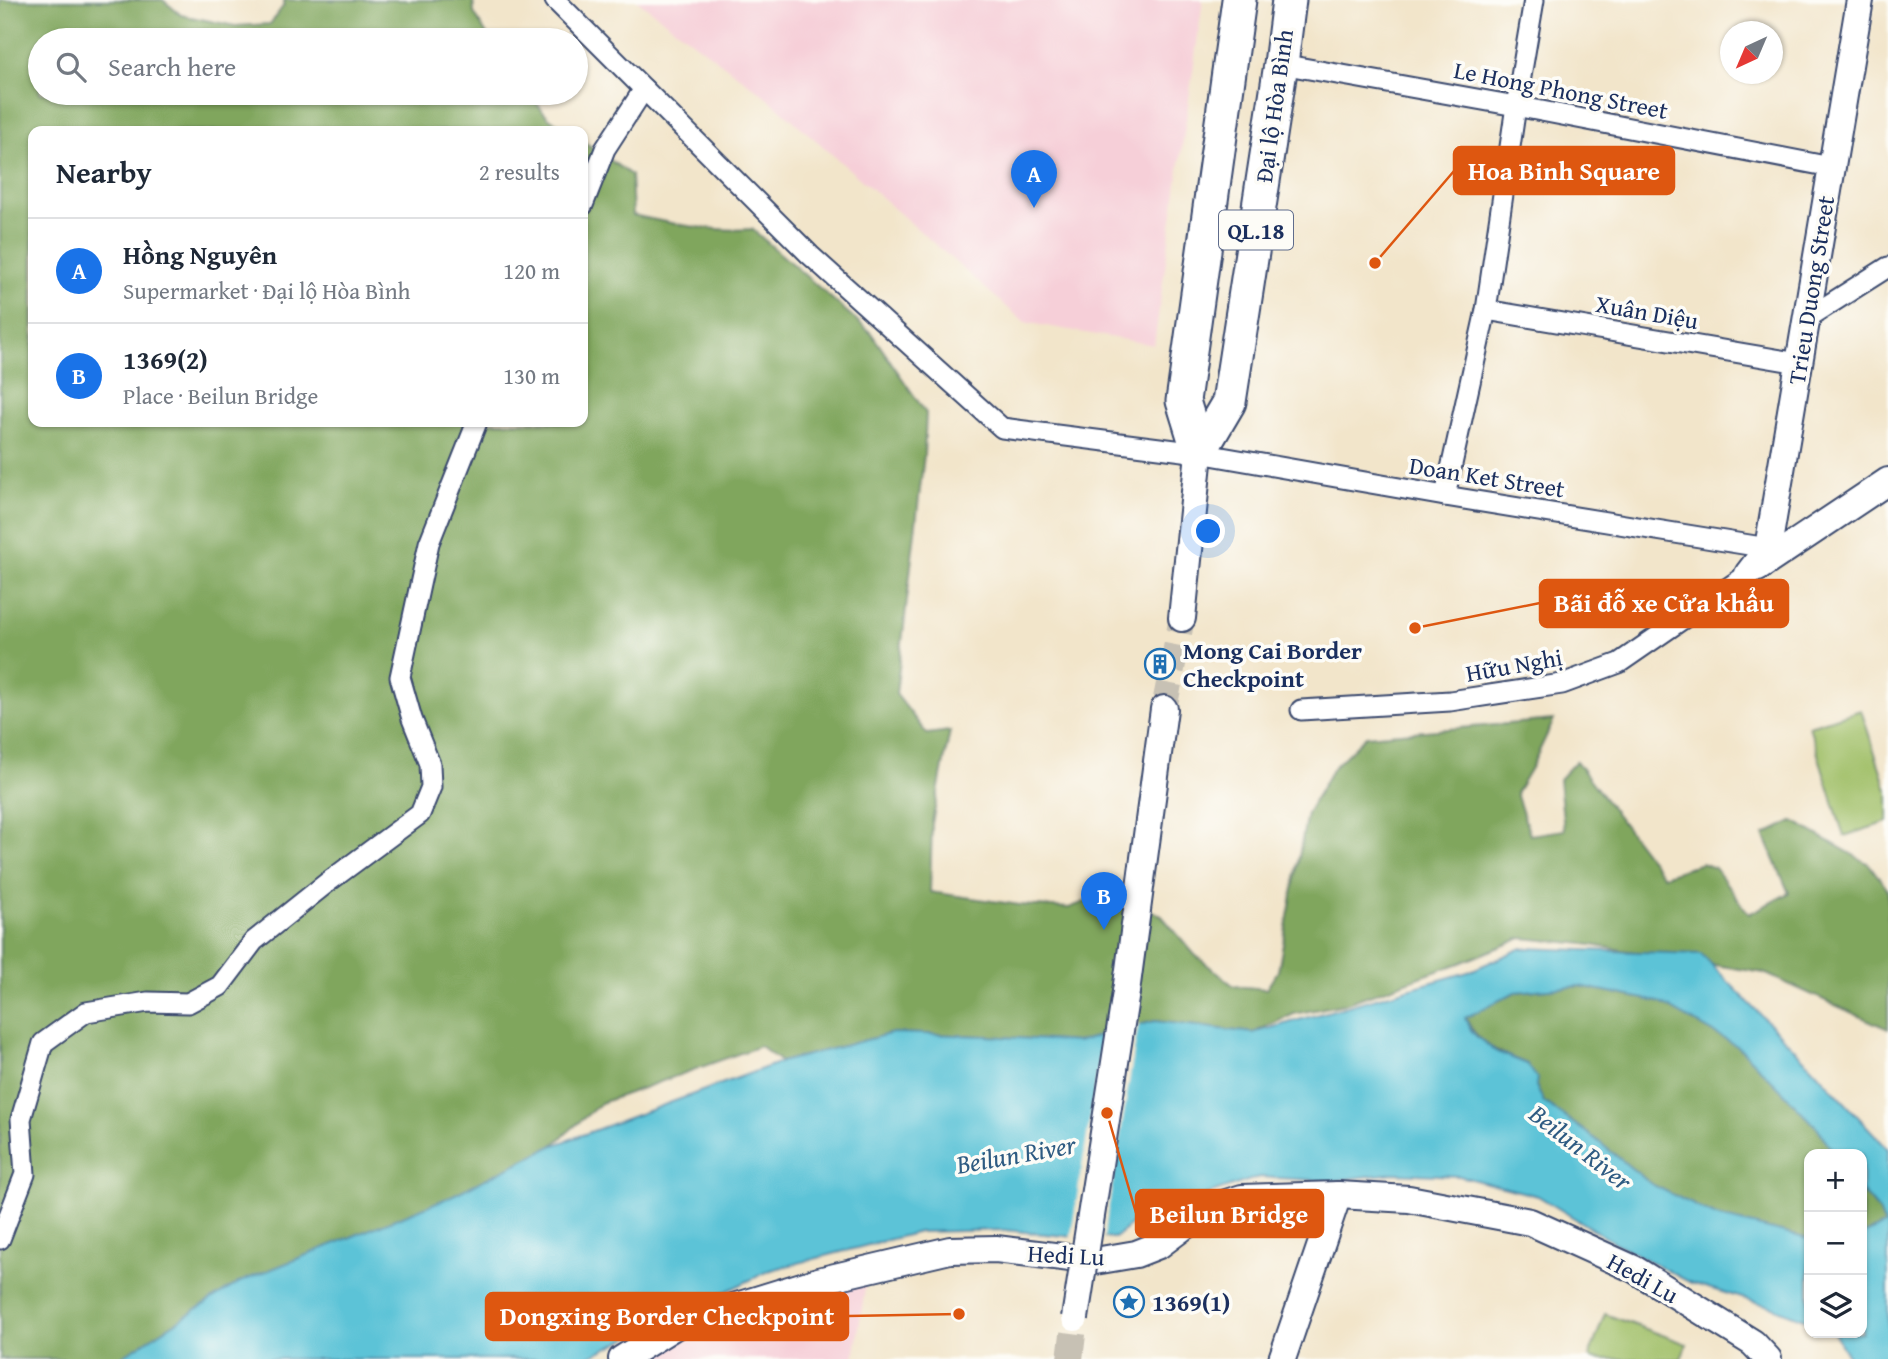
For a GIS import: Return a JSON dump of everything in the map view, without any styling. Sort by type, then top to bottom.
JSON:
[{"type":"highway","name":"Đại lộ Hòa Bình","points":[[1199,453],[1183,401],[1239,0]]},
{"type":"highway","name":"Đại lộ Hòa Bình","points":[[1199,453],[1229,402],[1282,64],[1289,0]]},
{"type":"highway","points":[[1221,130],[1270,137]]},
{"type":"street","name":"Doan Ket Street","points":[[555,0],[583,28]]},
{"type":"street","points":[[1445,496],[1486,310],[1534,0]]},
{"type":"street","name":"Trieu Duong Street","points":[[1748,574],[1768,548],[1860,0]]},
{"type":"street","name":"Doan Ket Street","points":[[588,33],[810,255],[1002,428],[1199,453],[1768,548]]},
{"type":"street","name":"Le Hong Phong Street","points":[[1282,64],[1831,167]]},
{"type":"street","points":[[588,192],[605,149],[644,89]]},
{"type":"street","points":[[1806,320],[1888,267]]},
{"type":"street","name":"Xuân Diệu","points":[[1486,310],[1799,363]]},
{"type":"street","points":[[0,1239],[25,1174],[20,1119],[43,1043],[86,1012],[148,1002],[188,1003],[220,986],[254,941],[420,814],[431,787],[429,764],[400,677],[429,543],[475,427]]},
{"type":"street","name":"Đại lộ Hòa Bình","points":[[1182,618],[1199,453]]},
{"type":"street","points":[[1748,574],[1888,481]]},
{"type":"street","name":"Hữu Nghị","points":[[1301,710],[1450,701],[1562,684],[1619,663],[1748,574]]},
{"type":"street","points":[[1075,1318],[1126,992],[1164,709]]},
{"type":"street","points":[[1282,1359],[1338,1195]]},
{"type":"street","name":"Hedi Lu","points":[[622,1359],[677,1324],[818,1281],[950,1250],[996,1249],[1095,1261],[1136,1254],[1159,1245],[1207,1209],[1242,1198],[1338,1195],[1409,1199],[1530,1222],[1634,1269],[1753,1343],[1768,1359]]},
{"type":"shaded area","points":[[637,0],[1203,0],[1154,345],[1024,322],[764,95]]},
{"type":"shaded area","points":[[866,1282],[854,1359],[643,1359],[682,1336],[832,1287]]},
{"type":"green space","points":[[0,0],[163,0],[181,15],[235,26],[270,24],[284,5],[284,0],[473,0],[474,13],[483,28],[28,28],[28,105],[538,105],[561,126],[28,126],[28,427],[588,427],[588,145],[631,175],[633,215],[707,228],[752,229],[871,333],[926,413],[924,455],[896,694],[927,734],[950,731],[932,823],[930,892],[1020,905],[1069,908],[1108,893],[1161,915],[1195,955],[1234,986],[1266,989],[1278,971],[1307,813],[1333,768],[1366,736],[1554,720],[1516,793],[1530,835],[1564,830],[1559,779],[1576,761],[1663,876],[1702,863],[1715,868],[1749,914],[1789,893],[1764,835],[1793,821],[1869,864],[1888,890],[1888,1029],[1764,973],[1585,944],[1522,938],[1344,1004],[1294,1014],[1253,1033],[1155,1021],[1077,1042],[894,1033],[781,1062],[760,1046],[601,1103],[552,1146],[448,1198],[450,1243],[240,1282],[118,1359],[0,1359]]},
{"type":"green space","points":[[1861,710],[1888,793],[1888,822],[1844,836],[1809,726]]},
{"type":"green space","points":[[1580,986],[1659,1002],[1739,1047],[1818,1128],[1831,1149],[1804,1149],[1804,1238],[1716,1216],[1651,1184],[1544,1102],[1527,1064],[1499,1052],[1483,1041],[1465,1017],[1515,992]]},
{"type":"green space","points":[[1867,1197],[1879,1211],[1885,1225],[1867,1233]]},
{"type":"green space","points":[[1605,1314],[1687,1344],[1681,1359],[1589,1357]]},
{"type":"water","name":"Beilun River","points":[[1522,948],[1701,954],[1888,1149],[1888,1359],[1850,1359],[1837,1338],[1867,1338],[1867,1233],[1885,1225],[1879,1211],[1867,1197],[1867,1149],[1831,1149],[1818,1128],[1739,1047],[1659,1002],[1580,986],[1515,992],[1465,1018],[1476,1036],[1497,1052],[1527,1064],[1537,1078],[1536,1086],[1544,1102],[1651,1184],[1716,1216],[1804,1238],[1804,1319],[1691,1283],[1615,1243],[1538,1196],[1459,1176],[1394,1173],[1331,1181],[1259,1177],[1140,1217],[1115,1238],[1085,1238],[1004,1230],[919,1232],[771,1270],[584,1359],[118,1359],[240,1282],[447,1198],[552,1146],[781,1062],[893,1033],[1077,1042],[1155,1021],[1253,1033],[1468,972]]},
{"type":"pier","points":[[1139,1021],[1103,1242],[1070,1240],[1104,1031]]},
{"type":"tunnel","points":[[1164,709],[1182,618]]},
{"type":"tunnel","points":[[1070,1359],[1075,1318]]},
{"type":"place","name":"Hồng Nguyên","points":[[1034,208]]},
{"type":"place","name":"Hoa Binh Square","points":[[1375,263]]},
{"type":"place","name":"Bãi đỗ xe Cửa khẩu","points":[[1415,628]]},
{"type":"place","name":"Mong Cai Border Checkpoint","points":[[1160,664]]},
{"type":"place","name":"1369(2)","points":[[1104,930]]},
{"type":"place","name":"Beilun Bridge","points":[[1107,1113]]},
{"type":"place","name":"1369(1)","points":[[1129,1302]]},
{"type":"place","name":"Dongxing Border Checkpoint","points":[[959,1314]]}]
